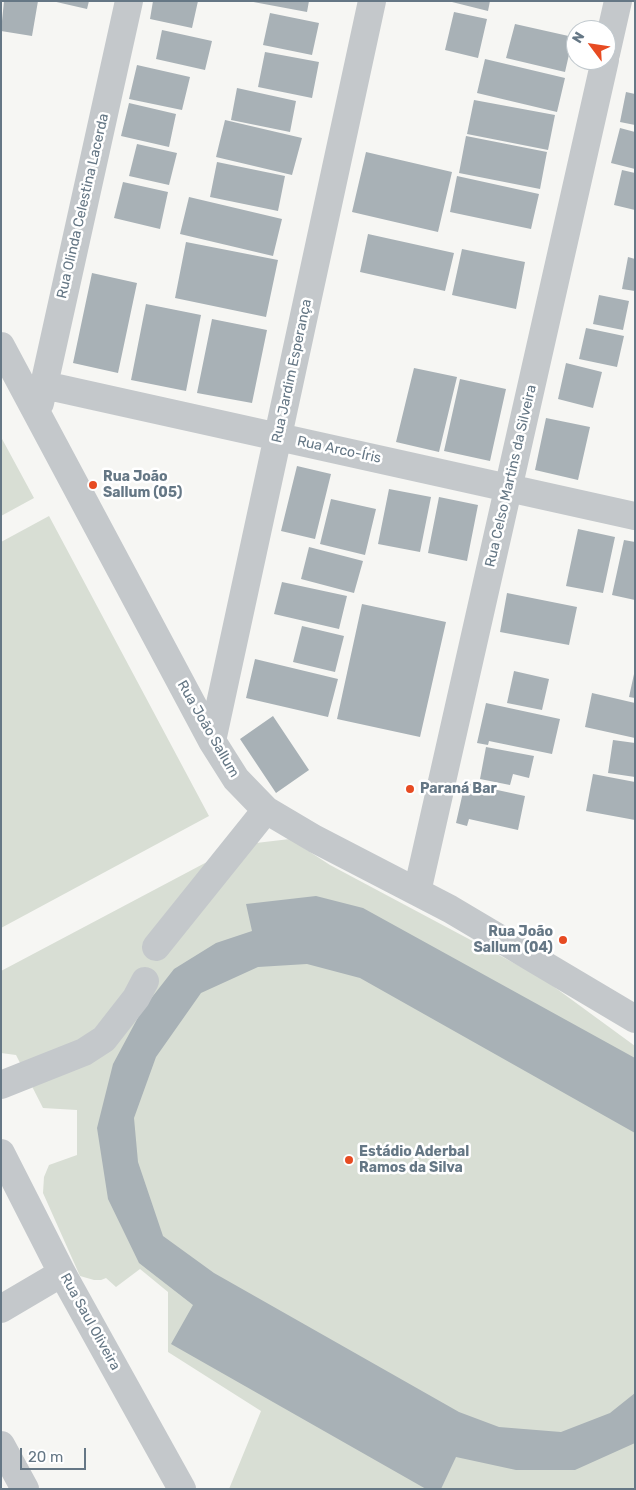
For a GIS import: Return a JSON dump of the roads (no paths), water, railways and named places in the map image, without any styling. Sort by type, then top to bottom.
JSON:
[{"type":"street","name":"Rua Olinda Celestina Lacerda","points":[[38,412],[129,1]]},
{"type":"street","name":"Rua Jardim Esperança","points":[[212,741],[372,1]]},
{"type":"street","points":[[614,20],[618,1]]},
{"type":"street","name":"Rua Celso Martins da Silveira","points":[[417,892],[603,70]]},
{"type":"street","name":"Rua João Sallum","points":[[1,346],[38,412],[212,741],[236,779],[266,810],[315,839],[450,909],[635,1019]]},
{"type":"street","name":"Rua Arco-Íris","points":[[44,385],[635,516]]},
{"type":"street","points":[[156,948],[266,810]]},
{"type":"street","points":[[1,1085],[84,1052],[104,1039],[136,998],[145,981]]},
{"type":"street","name":"Rua Saul Oliveira","points":[[1,1154],[62,1272],[182,1489]]},
{"type":"street","points":[[1,1309],[62,1272]]},
{"type":"street","points":[[1,1446],[25,1489]]},
{"type":"place","name":"Rua João Sallum (05)","points":[[93,485]]},
{"type":"place","name":"Paraná Bar","points":[[410,789]]},
{"type":"place","name":"Rua João Sallum (04)","points":[[563,940]]},
{"type":"place","name":"Estádio Aderbal Ramos da Silva","points":[[349,1160]]}]
